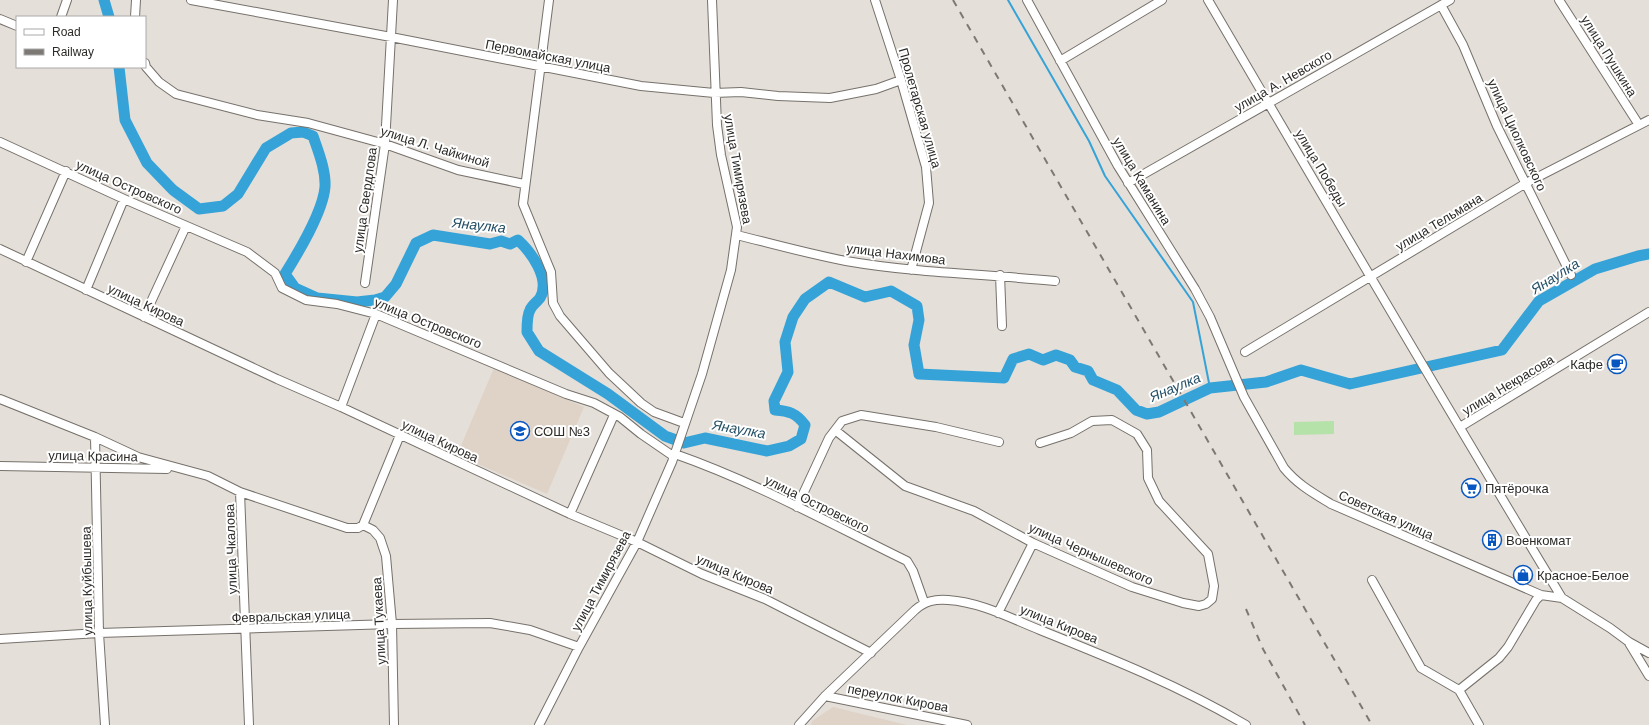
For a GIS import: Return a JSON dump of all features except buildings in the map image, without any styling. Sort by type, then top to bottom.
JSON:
[{"type":"street","points":[[61,16],[67,0]]},
{"type":"street","points":[[135,16],[136,0]]},
{"type":"street","name":"Первомайская улица","points":[[191,0],[391,37],[641,86],[714,93],[741,92],[778,96],[830,98],[876,89],[901,80]]},
{"type":"street","name":"улица Свердлова","points":[[365,283],[385,144],[393,0]]},
{"type":"street","points":[[548,0],[541,67],[524,184],[523,204],[551,272],[553,303],[560,316],[609,374],[654,412],[683,426]]},
{"type":"street","name":"улица Тимирязева","points":[[539,725],[636,542],[675,452],[702,374],[727,285],[737,235],[737,227],[721,155],[714,93],[712,0]]},
{"type":"street","name":"Пролетарская улица","points":[[875,0],[901,80],[926,167],[929,203],[910,270]]},
{"type":"street","name":"улица Каманина","points":[[1027,0],[1128,183],[1195,289],[1210,317],[1244,397]]},
{"type":"street","points":[[1060,61],[1162,0]]},
{"type":"street","name":"улица Победы","points":[[1208,0],[1268,104],[1371,276],[1432,384],[1460,427]]},
{"type":"street","name":"улица А. Невского","points":[[1128,183],[1450,0]]},
{"type":"street","name":"улица Пушкина","points":[[1559,0],[1639,125]]},
{"type":"street","name":"улица Циолковского","points":[[1441,5],[1463,45],[1498,126],[1571,275]]},
{"type":"street","points":[[1,22],[16,26]]},
{"type":"street","name":"улица Л. Чайкиной","points":[[146,64],[159,82],[176,94],[257,115],[308,122],[385,144],[458,170],[524,184]]},
{"type":"street","name":"улица Тельмана","points":[[1245,352],[1526,183],[1649,120]]},
{"type":"street","name":"улица Островского","points":[[0,142],[66,171],[124,199],[246,252],[275,273],[282,288],[306,300],[337,304],[376,314],[566,394],[594,403],[614,415],[620,416],[641,434],[675,452],[797,507],[907,561],[918,583],[924,602]]},
{"type":"street","points":[[26,262],[66,171]]},
{"type":"street","points":[[86,290],[124,199]]},
{"type":"street","points":[[144,317],[186,226]]},
{"type":"street","name":"улица Нахимова","points":[[737,235],[846,261],[910,270],[1000,275],[1055,282]]},
{"type":"street","name":"улица Кирова","points":[[0,248],[26,262],[570,514],[636,542],[702,574],[765,599],[871,653]]},
{"type":"street","points":[[1000,275],[1002,326]]},
{"type":"street","name":"улица Некрасова","points":[[1460,427],[1649,312]]},
{"type":"street","points":[[341,407],[376,314]]},
{"type":"street","name":"Советская улица","points":[[1244,397],[1284,468],[1305,488],[1331,504],[1541,596],[1562,598]]},
{"type":"street","points":[[0,399],[95,437],[138,457],[208,476],[240,492],[348,528],[358,528],[364,525],[400,435]]},
{"type":"street","points":[[570,514],[614,415]]},
{"type":"street","points":[[797,507],[829,438],[842,421],[861,415],[936,427],[999,442]]},
{"type":"street","name":"улица Чернышевского","points":[[835,430],[905,486],[974,511],[1033,543],[1132,587],[1183,603],[1199,606],[1206,604],[1212,599],[1214,586],[1208,554],[1159,501],[1148,478],[1147,450],[1137,434],[1112,420],[1092,421],[1071,433],[1040,443]]},
{"type":"street","points":[[1460,427],[1474,453],[1562,598],[1610,628],[1629,642],[1649,653]]},
{"type":"street","name":"улица Куйбышева","points":[[95,437],[99,632],[105,725]]},
{"type":"street","name":"улица Красина","points":[[0,466],[185,469]]},
{"type":"street","name":"улица Чкалова","points":[[240,492],[249,725]]},
{"type":"street","name":"улица Тукаева","points":[[364,525],[373,530],[384,546],[392,624],[394,725]]},
{"type":"street","points":[[998,613],[1033,543]]},
{"type":"street","points":[[1372,580],[1421,668],[1459,690],[1478,725]]},
{"type":"street","points":[[1459,690],[1499,658],[1508,647],[1536,600],[1541,596]]},
{"type":"street","name":"улица Кирова","points":[[924,602],[947,599],[966,602],[998,613],[1118,661],[1203,701],[1246,725]]},
{"type":"street","points":[[798,725],[825,696],[924,602]]},
{"type":"street","name":"Февральская улица","points":[[0,639],[99,632],[392,624],[490,623],[530,630],[579,647]]},
{"type":"street","points":[[1629,642],[1649,676]]},
{"type":"street","name":"переулок Кирова","points":[[825,696],[967,725]]},
{"type":"shaded area","name":"СОШ №3","points":[[494,368],[584,407],[547,494],[457,455]]},
{"type":"shaded area","points":[[833,707],[907,725],[811,725],[812,721]]},
{"type":"green space","points":[[1334,421],[1334,434],[1294,435],[1294,422]]},
{"type":"waterway","name":"Янаулка","points":[[104,0],[109,16]]},
{"type":"waterway","points":[[1008,0],[1089,141],[1105,176],[1193,302],[1210,388]]},
{"type":"waterway","name":"Янаулка","points":[[119,68],[125,120],[147,163],[173,190],[199,209],[223,206],[238,194],[266,148],[291,133],[303,132],[313,136],[323,167],[325,187],[320,208],[315,220],[285,274],[295,288],[317,298],[357,302],[375,300],[385,297],[396,284],[416,243],[433,235],[490,244],[501,241],[510,244],[518,240],[534,259],[538,266],[543,283],[543,291],[540,298],[531,308],[527,323],[527,332],[539,351],[608,394],[665,436],[684,443],[705,438],[767,451],[789,446],[801,439],[805,425],[792,413],[775,410],[774,401],[788,372],[785,342],[793,317],[805,299],[829,282],[865,297],[891,291],[917,306],[919,320],[914,345],[919,374],[1004,378],[1013,359],[1029,354],[1043,360],[1056,355],[1070,360],[1075,367],[1088,371],[1093,380],[1117,390],[1136,410],[1147,414],[1159,412],[1210,388],[1266,382],[1301,370],[1350,384],[1502,350],[1539,301],[1595,269],[1649,254]]},
{"type":"railway","points":[[953,0],[1372,725]]},
{"type":"railway","points":[[1246,609],[1263,649],[1305,725]]},
{"type":"place","name":"Кафе","points":[[1617,364]]},
{"type":"place","name":"СОШ №3","points":[[520,431]]},
{"type":"place","name":"Пятёрочка","points":[[1471,488]]},
{"type":"place","name":"Военкомат","points":[[1492,540]]},
{"type":"place","name":"Красное-Белое","points":[[1523,575]]}]
